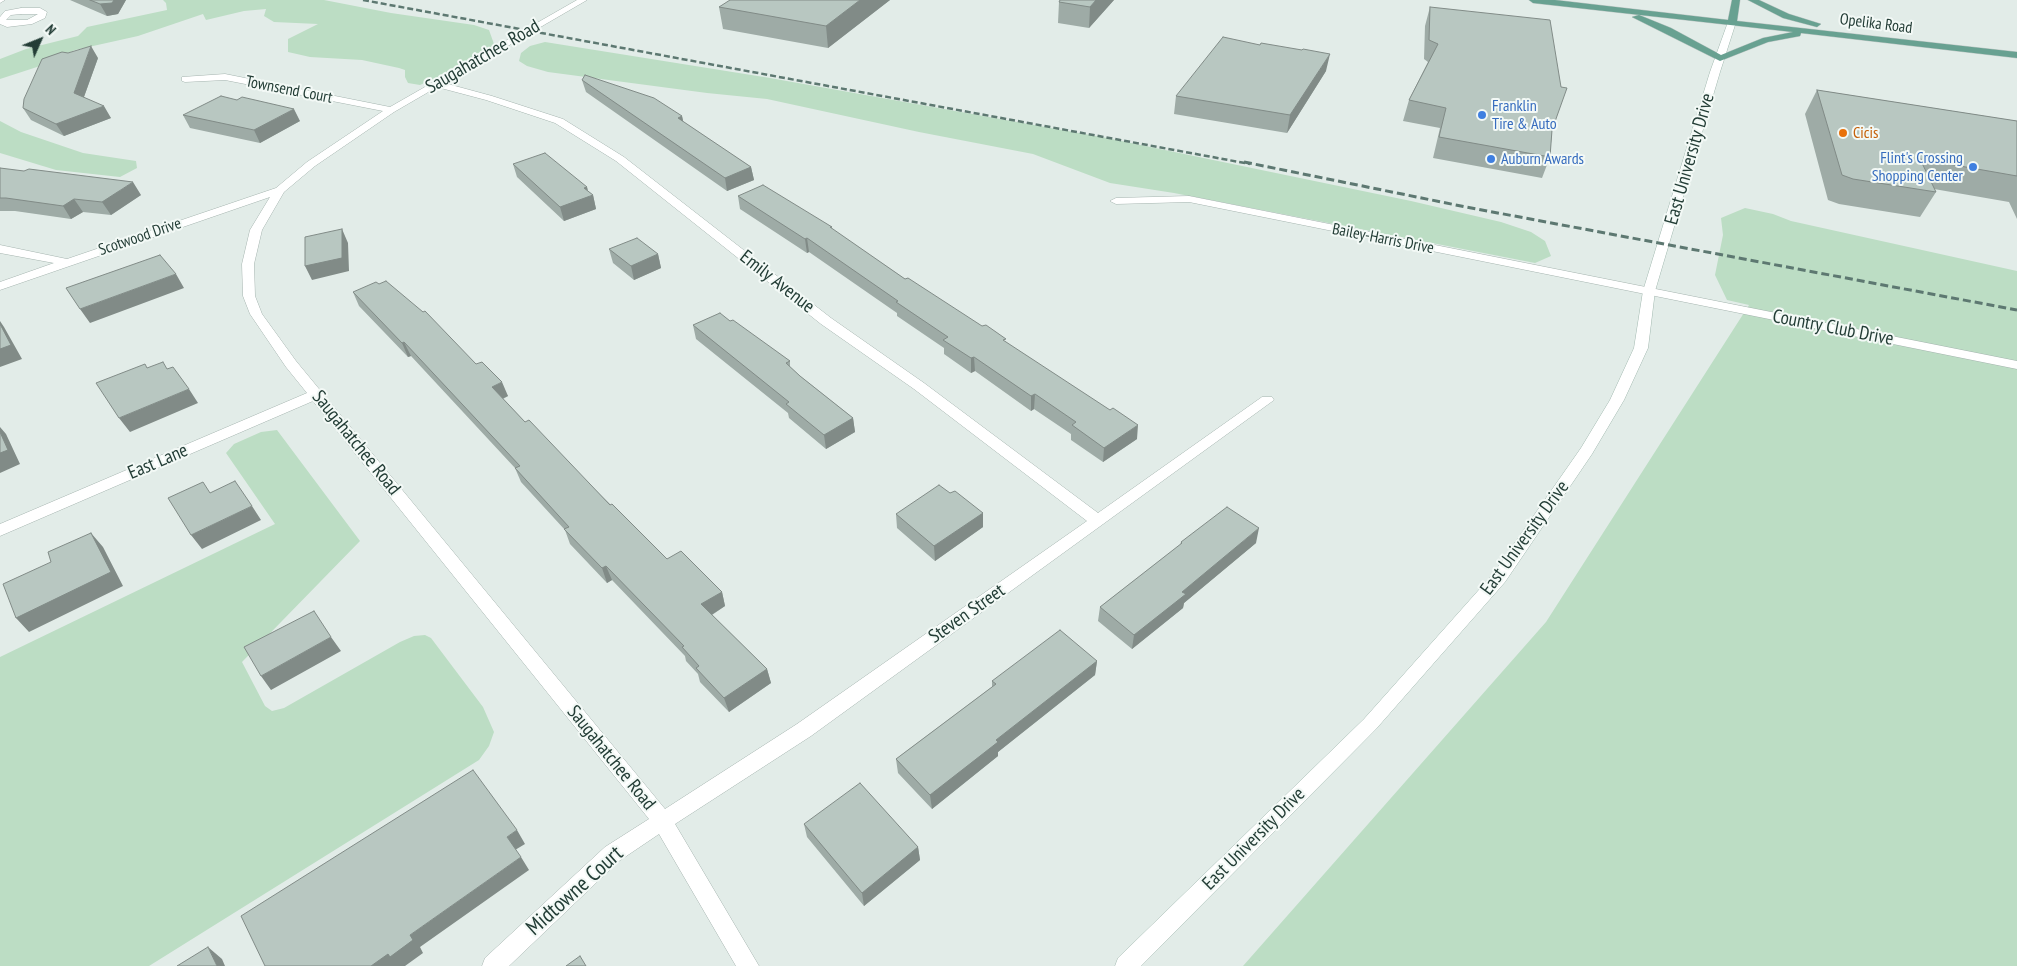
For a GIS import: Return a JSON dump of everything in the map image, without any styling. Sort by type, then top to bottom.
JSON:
[{"type":"main road","points":[[1533,0],[1616,10],[1668,30],[1720,58],[1766,40],[1814,32]]},
{"type":"main road","name":"East University Drive","points":[[1732,22],[1736,0]]},
{"type":"main road","points":[[1752,0],[1786,16],[1869,38]]},
{"type":"main road","name":"Opelika Road","points":[[1616,10],[2017,55]]},
{"type":"street","name":"Saugahatchee Road","points":[[583,0],[391,110],[311,164],[280,190],[256,230],[248,264],[249,296],[256,314],[291,364],[662,821],[748,966]]},
{"type":"street","name":"East University Drive","points":[[1126,966],[1370,724],[1499,578],[1588,452],[1618,400],[1641,348],[1649,291],[1732,22]]},
{"type":"street","name":"Townsend Court","points":[[185,79],[225,77],[391,110]]},
{"type":"street","name":"Emily Avenue","points":[[435,84],[489,98],[559,121],[620,159],[826,321],[919,386],[1098,521]]},
{"type":"street","name":"Scotwood Drive","points":[[0,286],[280,190]]},
{"type":"street","name":"Bailey-Harris Drive","points":[[1116,201],[1189,199],[1649,291]]},
{"type":"street","points":[[0,249],[67,262]]},
{"type":"street","name":"Country Club Drive","points":[[1649,291],[2017,365]]},
{"type":"street","name":"East Lane","points":[[0,530],[317,394]]},
{"type":"street","name":"Steven Street","points":[[662,821],[804,730],[1267,400]]},
{"type":"street","name":"Midtowne Court","points":[[493,966],[612,854],[662,821]]},
{"type":"green space","points":[[163,0],[324,0],[391,13],[474,25],[489,30],[494,44],[485,52],[453,70],[420,85],[408,83],[405,77],[405,70],[399,68],[362,60],[310,57],[288,52],[288,39],[318,24],[274,22],[264,16],[266,9],[244,11],[206,20],[203,14],[138,36],[75,50],[37,67],[0,79],[0,59],[26,49],[78,36],[87,27],[167,10],[166,3]]},
{"type":"green space","points":[[545,42],[770,78],[1107,138],[1411,201],[1501,222],[1531,232],[1545,241],[1551,256],[1535,263],[1174,193],[1110,183],[1033,154],[919,132],[767,99],[548,72],[527,66],[519,61],[521,53],[530,46]]},
{"type":"green space","points":[[0,121],[21,132],[83,153],[136,161],[137,168],[120,177],[56,170],[0,153]]},
{"type":"green space","points":[[1745,208],[1773,214],[1791,221],[2017,271],[2017,966],[1243,966],[1546,622],[1749,305],[1727,300],[1715,275],[1723,235],[1721,218]]},
{"type":"green space","points":[[277,430],[360,541],[242,662],[265,706],[272,711],[284,708],[400,642],[414,636],[425,635],[431,638],[483,707],[494,732],[489,746],[479,760],[149,966],[0,966],[0,657],[275,524],[226,453],[234,444],[261,432]]},
{"type":"building","points":[[90,0],[114,0],[112,3],[100,4]]},
{"type":"building","points":[[730,0],[860,0],[826,26],[719,7]]},
{"type":"building","points":[[1060,0],[1096,0],[1090,7],[1059,2]]},
{"type":"building","points":[[1430,7],[1550,20],[1561,87],[1567,88],[1552,130],[1550,157],[1439,137],[1446,108],[1409,100],[1438,44],[1429,40]]},
{"type":"building","points":[[1223,37],[1260,45],[1261,43],[1330,54],[1290,115],[1176,96]]},
{"type":"building","points":[[91,46],[74,93],[104,106],[56,124],[23,108],[24,99],[42,59],[62,52],[68,53]]},
{"type":"building","points":[[585,75],[654,98],[682,116],[678,118],[751,167],[725,178],[582,80]]},
{"type":"building","points":[[1817,90],[2017,121],[2017,176],[1920,159],[1936,192],[1853,179],[1842,175]]},
{"type":"building","points":[[221,96],[237,100],[242,97],[294,109],[254,130],[183,115]]},
{"type":"building","points":[[545,153],[587,187],[584,188],[593,195],[560,207],[513,164]]},
{"type":"building","points":[[0,168],[24,171],[29,169],[133,182],[102,202],[74,199],[63,206],[0,198]]},
{"type":"building","points":[[763,185],[832,227],[830,227],[905,279],[908,278],[982,326],[986,325],[1006,339],[1003,340],[1110,410],[1113,408],[1138,425],[1104,448],[1072,425],[1076,422],[1035,394],[1031,396],[974,357],[971,358],[943,340],[948,337],[896,302],[898,301],[807,238],[805,239],[738,196]]},
{"type":"building","points":[[342,229],[342,258],[305,266],[305,237]]},
{"type":"building","points":[[637,238],[658,254],[631,266],[609,249]]},
{"type":"building","points":[[160,255],[176,274],[80,309],[66,288]]},
{"type":"building","points":[[386,281],[423,312],[425,311],[476,364],[482,362],[502,382],[492,387],[525,422],[529,420],[610,505],[612,504],[667,559],[681,551],[722,592],[701,604],[767,669],[724,698],[696,668],[699,666],[682,647],[684,646],[606,566],[602,568],[564,529],[569,527],[515,468],[520,466],[404,342],[402,343],[353,292],[376,282],[379,284]]},
{"type":"building","points":[[720,313],[730,321],[733,320],[790,361],[786,363],[853,418],[824,435],[786,404],[789,402],[693,325]]},
{"type":"building","points":[[0,324],[11,345],[0,349]]},
{"type":"building","points":[[163,362],[167,369],[173,367],[189,389],[119,418],[96,383],[145,364],[147,368]]},
{"type":"building","points":[[0,432],[8,450],[0,453]]},
{"type":"building","points":[[235,481],[252,506],[191,535],[168,498],[203,482],[210,493]]},
{"type":"building","points":[[939,485],[950,493],[955,491],[983,513],[934,546],[896,514]]},
{"type":"building","points":[[1227,507],[1259,528],[1182,592],[1186,594],[1134,635],[1100,607],[1181,542]]},
{"type":"building","points":[[91,533],[111,572],[16,618],[3,584],[51,562],[48,552]]},
{"type":"building","points":[[314,611],[331,637],[261,676],[244,647]]},
{"type":"building","points":[[1060,630],[1097,661],[996,740],[998,742],[930,795],[896,759],[996,684],[992,681]]},
{"type":"building","points":[[473,770],[517,830],[507,837],[521,857],[410,935],[413,940],[390,957],[388,954],[371,966],[265,966],[241,916]]},
{"type":"building","points":[[860,783],[918,847],[862,893],[804,824]]},
{"type":"building","points":[[208,947],[217,966],[177,966]]},
{"type":"building","points":[[580,956],[586,966],[566,966]]},
{"type":"railway","points":[[363,0],[1250,164]]},
{"type":"railway","points":[[1244,162],[1466,207],[2017,310]]},
{"type":"place","name":"Franklin Tire & Auto","points":[[1482,115]]},
{"type":"place","name":"Cicis","points":[[1843,133]]},
{"type":"place","name":"Auburn Awards","points":[[1491,159]]},
{"type":"place","name":"Flint's Crossing Shopping Center","points":[[1973,167]]}]
